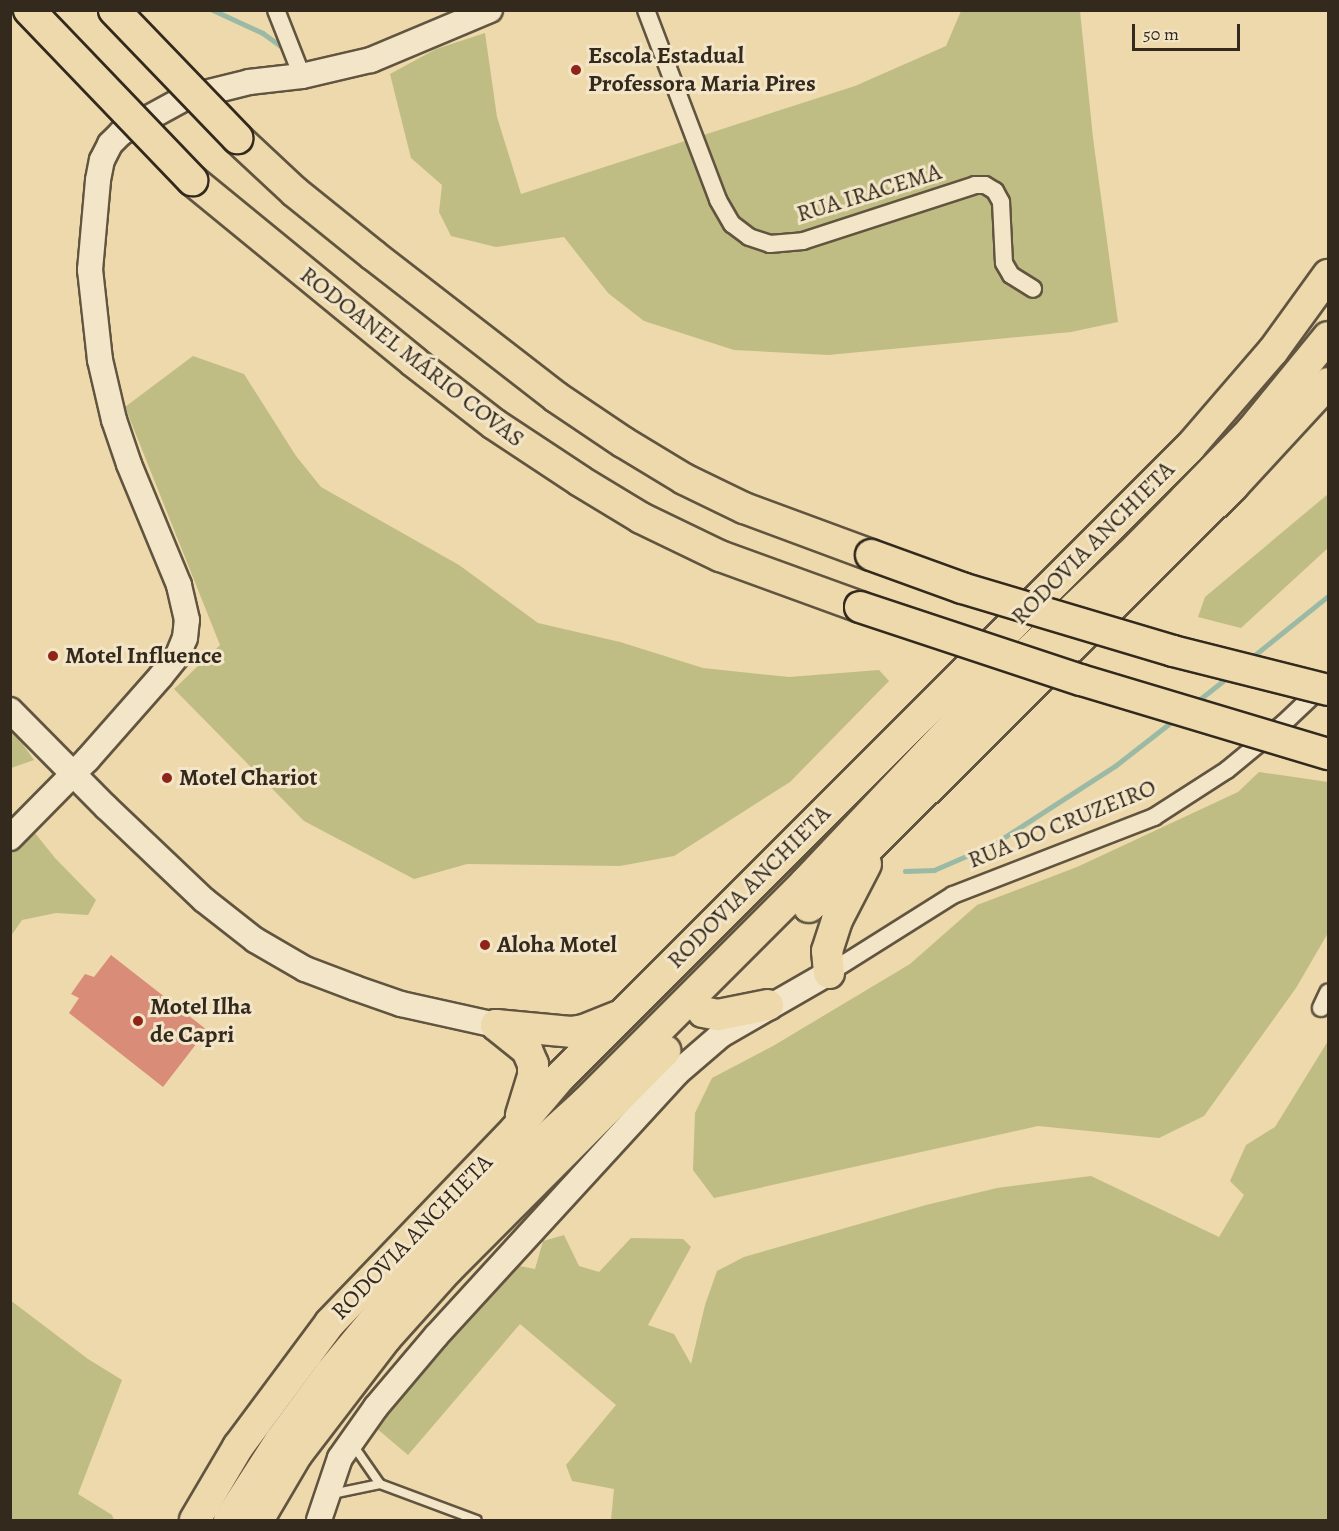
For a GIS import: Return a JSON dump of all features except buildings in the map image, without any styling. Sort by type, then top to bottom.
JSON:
[{"type":"highway","name":"RODOANEL MÁRIO COVAS","points":[[29,10],[192,180],[311,280],[494,424],[641,518],[720,556],[860,607],[1081,680],[1329,754]]},
{"type":"highway","points":[[114,10],[237,138],[295,192],[556,397],[684,480],[744,508],[962,588],[1173,651],[1329,690]]},
{"type":"highway","name":"RODOVIA ANCHIETA","points":[[196,1514],[238,1447],[330,1323],[516,1129],[561,1076],[1190,447],[1273,351],[1329,275]]},
{"type":"highway","name":"RODOVIA ANCHIETA","points":[[229,1521],[280,1441],[330,1373],[408,1279],[522,1160],[585,1103],[806,882],[984,694],[1130,556],[1252,430],[1329,337]]},
{"type":"highway","name":"RODOVIA ANCHIETA","points":[[258,1521],[297,1454],[386,1338],[448,1269],[601,1118],[714,1021],[899,818],[1233,486],[1329,382]]},
{"type":"highway","points":[[829,973],[827,951],[837,920],[867,862],[899,818]]},
{"type":"highway","points":[[522,1160],[538,1132],[652,1000],[675,969],[682,954]]},
{"type":"highway","points":[[714,1021],[768,1005]]},
{"type":"highway","points":[[496,1025],[571,1032],[602,1024],[627,1011]]},
{"type":"highway","points":[[496,1025],[527,1050],[533,1064],[533,1076],[516,1129]]},
{"type":"street","points":[[276,10],[302,76]]},
{"type":"street","points":[[10,838],[87,760],[178,655],[185,638],[187,620],[185,603],[172,564],[129,464],[114,420],[100,360],[90,270],[102,160],[110,144],[121,133],[185,98],[249,82],[302,76],[371,60],[490,10]]},
{"type":"street","name":"RUA IRACEMA","points":[[646,10],[718,200],[732,224],[749,237],[770,244],[803,241],[975,185],[986,185],[995,191],[1001,202],[1004,263],[1011,275],[1033,289]]},
{"type":"street","name":"RUA DO CRUZEIRO","points":[[829,973],[953,895],[1154,817],[1227,770],[1284,723],[1329,681]]},
{"type":"street","points":[[10,710],[74,772],[106,807],[204,900],[255,940],[305,969],[355,988],[401,1004],[496,1025]]},
{"type":"street","points":[[768,1005],[829,973]]},
{"type":"street","points":[[318,1521],[340,1458],[350,1440],[436,1336],[677,1073],[714,1021]]},
{"type":"lane","points":[[350,1440],[380,1484]]},
{"type":"lane","points":[[326,1496],[380,1484],[477,1521]]},
{"type":"shaded area","points":[[961,11],[1080,11],[1093,138],[1118,322],[1071,332],[828,355],[734,350],[644,321],[608,293],[564,237],[496,247],[451,236],[439,212],[442,185],[411,158],[390,74],[436,49],[485,33],[497,117],[521,194],[855,86],[946,46]]},
{"type":"shaded area","points":[[193,356],[244,374],[296,456],[321,487],[459,565],[538,623],[620,642],[703,668],[789,677],[879,670],[889,681],[790,782],[674,856],[620,866],[467,864],[414,879],[304,821],[174,689],[220,645],[125,407]]},
{"type":"shaded area","points":[[1328,494],[1328,548],[1241,628],[1198,617],[1205,597]]},
{"type":"shaded area","points":[[11,728],[34,760],[10,768]]},
{"type":"shaded area","points":[[1259,772],[1328,782],[1328,933],[1296,988],[1204,1116],[1159,1138],[1038,1126],[714,1198],[693,1170],[695,1113],[712,1078],[773,1046],[910,964],[977,905],[1077,867],[1238,792]]},
{"type":"shaded area","points":[[23,818],[55,858],[96,900],[88,915],[56,913],[22,920],[11,936],[11,825]]},
{"type":"shaded area","points":[[1328,1041],[1328,1520],[611,1520],[614,1489],[572,1481],[566,1465],[616,1405],[520,1324],[408,1455],[375,1427],[493,1292],[520,1266],[535,1269],[543,1241],[564,1235],[579,1266],[599,1272],[631,1238],[683,1239],[691,1247],[648,1325],[674,1334],[691,1364],[705,1305],[717,1271],[744,1257],[926,1205],[997,1188],[1091,1176],[1219,1237],[1244,1195],[1230,1181],[1246,1145],[1275,1127]]},
{"type":"shaded area","points":[[10,1300],[88,1359],[122,1380],[78,1494],[112,1515],[114,1520],[11,1520]]},
{"type":"waterway","points":[[213,10],[263,33],[285,49]]},
{"type":"waterway","points":[[1251,658],[1328,596]]},
{"type":"waterway","points":[[1195,703],[1228,677]]},
{"type":"waterway","points":[[905,871],[934,870],[994,844],[1115,766],[1174,720]]},
{"type":"place","name":"Escola Estadual Professora Maria Pires","points":[[576,70]]},
{"type":"place","name":"Motel Influence","points":[[53,656]]},
{"type":"place","name":"Motel Chariot","points":[[167,778]]},
{"type":"place","name":"Aloha Motel","points":[[485,945]]},
{"type":"place","name":"Motel Ilha de Capri","points":[[138,1021]]}]
